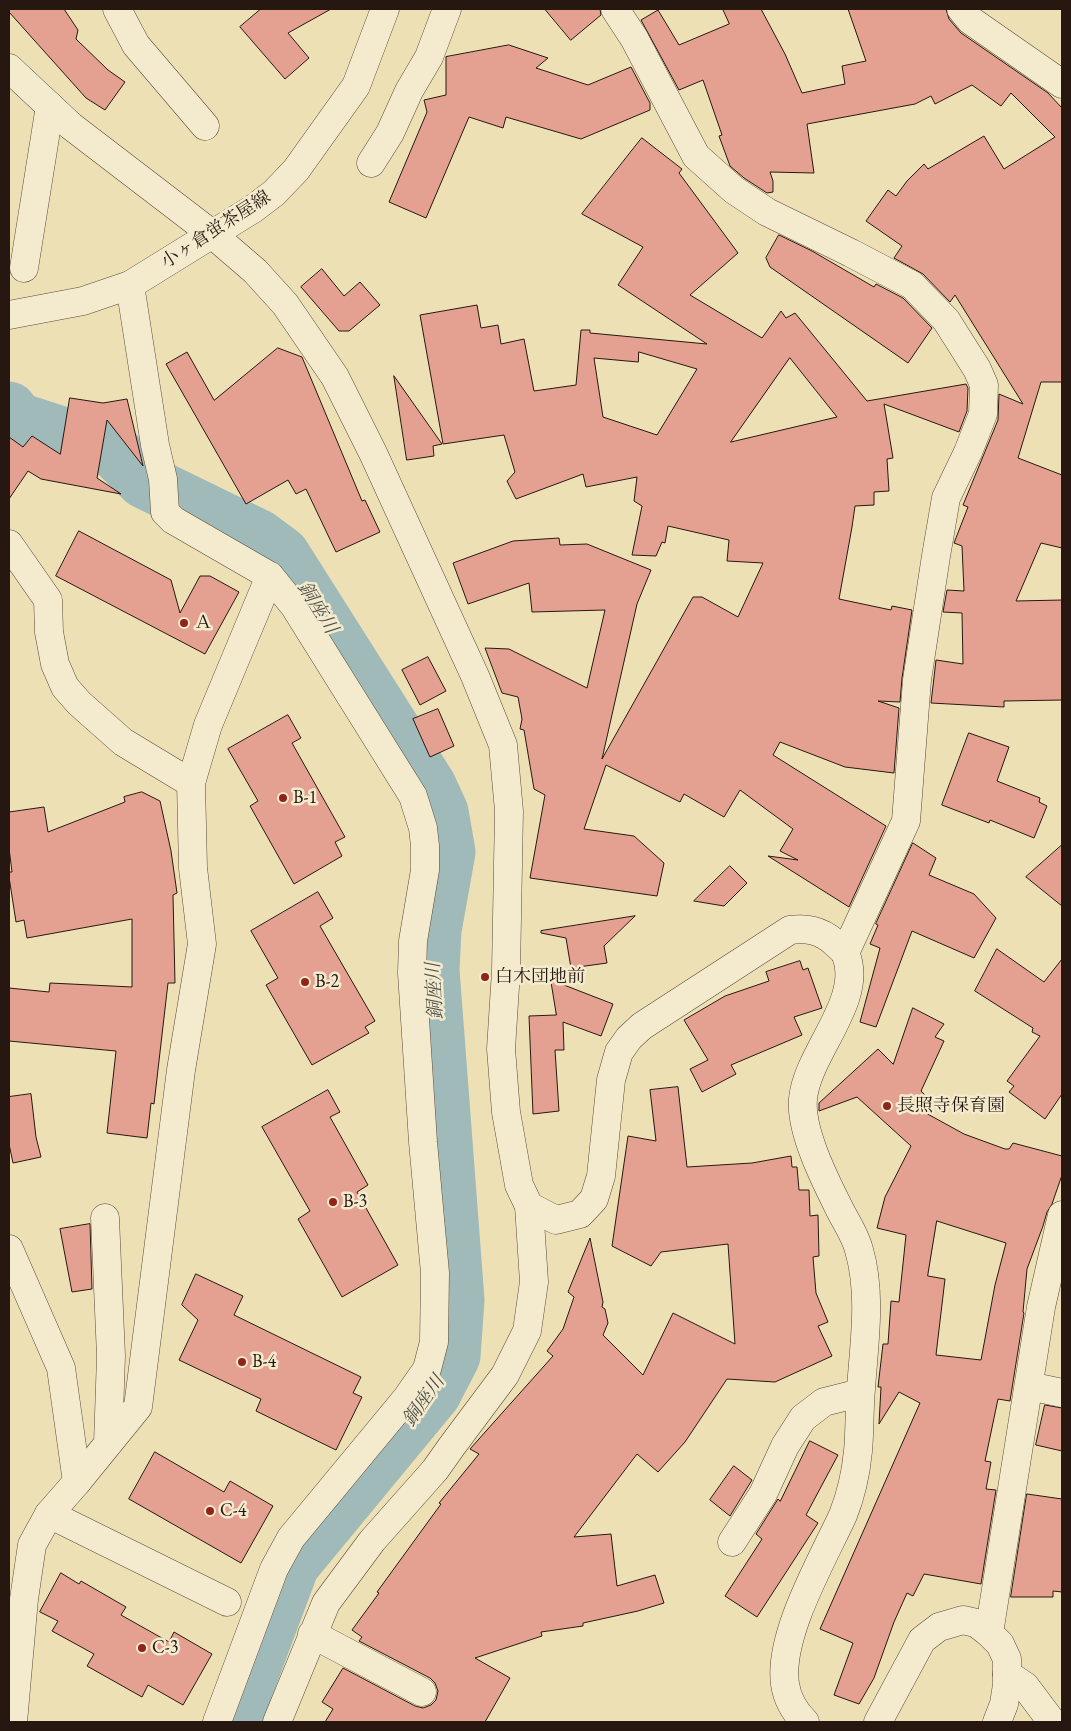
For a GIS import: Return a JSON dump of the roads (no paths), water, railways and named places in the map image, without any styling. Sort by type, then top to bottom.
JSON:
[{"type":"street","points":[[117,9],[136,45],[205,126]]},
{"type":"street","name":"小ヶ倉蛍茶屋線","points":[[9,315],[83,301],[130,285],[268,198],[296,170],[356,86],[385,9]]},
{"type":"street","points":[[371,163],[390,133],[409,92],[429,57],[447,9]]},
{"type":"street","points":[[615,9],[634,38],[696,156],[734,190],[767,212],[912,285],[946,320],[978,369],[984,385],[982,414],[968,452],[946,498],[917,680],[906,820],[845,953]]},
{"type":"street","points":[[962,9],[970,20],[1062,84]]},
{"type":"street","points":[[9,68],[71,126],[212,234],[255,271],[285,304],[335,377],[378,462],[475,676],[502,745],[509,811],[506,971],[501,1049],[506,1112],[514,1159],[519,1185],[530,1206],[534,1282],[527,1330],[505,1375],[435,1470],[372,1541],[331,1595],[312,1634],[277,1722]]},
{"type":"street","points":[[24,268],[50,106]]},
{"type":"street","points":[[130,285],[147,397],[163,480],[166,512],[173,520],[270,576],[295,607],[413,796],[423,828],[425,846],[424,870],[413,941],[412,973],[423,1142],[435,1273],[434,1342],[427,1369],[406,1399],[291,1538],[274,1569],[217,1722]]},
{"type":"street","points":[[9,544],[48,600],[50,640],[55,664],[65,687],[79,704],[123,742],[191,783]]},
{"type":"street","points":[[13,1722],[14,1648],[32,1545],[49,1514],[138,1407],[182,1070],[202,944],[193,868],[191,783],[208,725],[270,576]]},
{"type":"street","points":[[530,1206],[556,1220],[580,1214],[594,1199],[601,1176],[611,1080],[619,1052],[629,1038],[642,1026],[790,930],[804,928],[820,932],[845,953],[850,975],[846,994],[835,1022],[804,1086],[803,1102],[808,1132],[817,1161],[859,1249],[867,1295],[858,1450],[854,1479],[844,1512],[804,1597],[790,1637],[785,1662],[785,1684],[791,1703],[805,1722]]},
{"type":"street","points":[[989,1633],[1029,1386],[1053,1297],[1062,1215]]},
{"type":"street","points":[[105,1218],[112,1356],[108,1444]]},
{"type":"street","points":[[9,1249],[61,1368],[77,1482]]},
{"type":"street","points":[[1029,1386],[1062,1393]]},
{"type":"street","points":[[732,1542],[763,1494],[785,1446],[804,1418],[824,1402],[860,1393]]},
{"type":"street","points":[[49,1514],[227,1602]]},
{"type":"street","points":[[878,1722],[922,1640],[940,1627],[962,1620],[976,1624],[989,1633],[1000,1644],[1007,1659],[1004,1704],[997,1722]]},
{"type":"street","points":[[312,1634],[422,1692]]},
{"type":"street","points":[[1007,1674],[1025,1686],[1052,1722]]},
{"type":"waterway","name":"銅座川","points":[[9,409],[18,420],[114,451],[144,481],[259,537],[282,554],[429,786],[441,812],[448,852],[434,930],[432,970],[457,1300],[453,1356],[434,1393],[292,1565],[233,1722]]},
{"type":"place","name":"Ａ","points":[[184,623]]},
{"type":"place","name":"B-1","points":[[283,798]]},
{"type":"place","name":"白木団地前","points":[[485,977]]},
{"type":"place","name":"B-2","points":[[305,982]]},
{"type":"place","name":"長照寺保育園","points":[[887,1106]]},
{"type":"place","name":"B-3","points":[[333,1202]]},
{"type":"place","name":"B-4","points":[[242,1362]]},
{"type":"place","name":"C-4","points":[[210,1511]]},
{"type":"place","name":"C-3","points":[[142,1648]]}]
